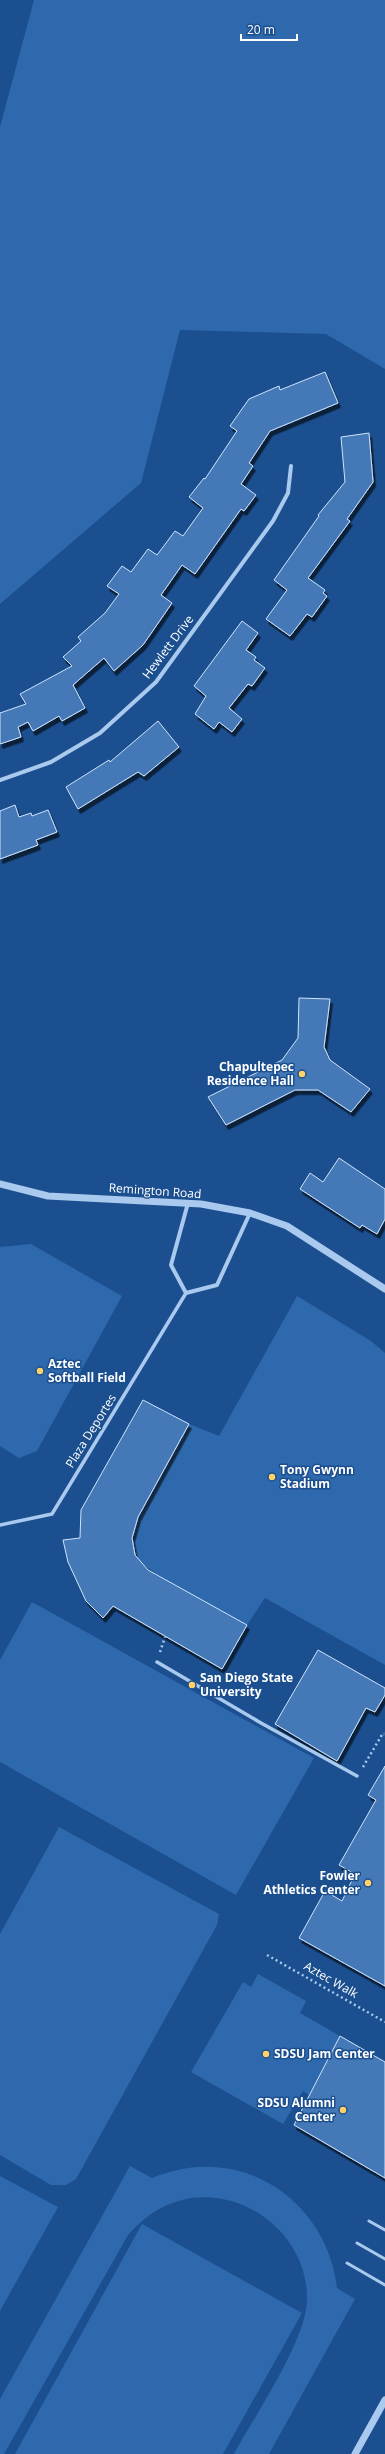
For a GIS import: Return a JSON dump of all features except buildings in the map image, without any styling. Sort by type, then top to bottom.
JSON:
[{"type":"street","name":"Hewlett Drive","points":[[0,780],[51,762],[100,733],[156,682],[273,521],[288,493],[291,466]]},
{"type":"street","name":"Remington Road","points":[[0,1184],[48,1196],[188,1203],[250,1213],[287,1226],[385,1289]]},
{"type":"street","points":[[188,1203],[171,1265],[186,1293],[217,1285],[250,1213]]},
{"type":"street","name":"Plaza Deportes","points":[[0,1525],[52,1514],[186,1293]]},
{"type":"street","points":[[156,1662],[260,1723],[357,1776]]},
{"type":"street","points":[[355,2454],[385,2400]]},
{"type":"lane","points":[[369,2221],[385,2230]]},
{"type":"lane","points":[[357,2243],[385,2259]]},
{"type":"lane","points":[[347,2263],[385,2285]]},
{"type":"path","points":[[156,1662],[166,1637]]},
{"type":"path","points":[[357,1776],[383,1733]]},
{"type":"path","name":"Aztec Walk","points":[[267,1955],[385,2022]]},
{"type":"shaded area","points":[[34,0],[385,0],[385,369],[326,334],[180,330],[141,483],[0,604],[0,127]]},
{"type":"shaded area","name":"Aztec Softball Field","points":[[31,1244],[122,1296],[37,1451],[19,1458],[0,1446],[0,1247]]},
{"type":"shaded area","name":"Tony Gwynn Stadium","points":[[297,1296],[371,1341],[385,1353],[385,1665],[265,1598],[247,1625],[204,1602],[152,1571],[134,1554],[133,1541],[136,1525],[143,1507],[152,1488],[189,1424],[219,1436]]},
{"type":"shaded area","points":[[32,1602],[314,1758],[236,1895],[0,1762],[0,1660]]},
{"type":"shaded area","points":[[59,1827],[219,1914],[217,1925],[76,2179],[66,2185],[51,2185],[0,2155],[0,1934]]},
{"type":"shaded area","name":"SDSU Jam Center","points":[[258,1974],[306,2001],[300,2013],[340,2036],[309,2095],[303,2091],[283,2124],[191,2072],[243,1982],[251,1987]]},
{"type":"shaded area","points":[[130,2166],[152,2178],[173,2171],[196,2167],[235,2170],[258,2178],[278,2189],[296,2204],[312,2222],[324,2242],[332,2264],[337,2288],[355,2299],[269,2454],[234,2454],[277,2379],[297,2338],[304,2319],[307,2302],[304,2276],[295,2252],[280,2231],[261,2215],[238,2203],[214,2198],[188,2199],[163,2207],[144,2220],[128,2235],[4,2454],[0,2454],[0,2399]]},
{"type":"shaded area","points":[[0,2176],[58,2207],[0,2311]]},
{"type":"shaded area","points":[[142,2224],[302,2313],[223,2454],[15,2454]]},
{"type":"place","name":"Chapultepec Residence Hall","points":[[302,1074]]},
{"type":"place","name":"Aztec Softball Field","points":[[40,1371]]},
{"type":"place","name":"Tony Gwynn Stadium","points":[[272,1477]]},
{"type":"place","name":"San Diego State University","points":[[192,1685]]},
{"type":"place","name":"Fowler Athletics Center","points":[[368,1883]]},
{"type":"place","name":"SDSU Jam Center","points":[[266,2054]]},
{"type":"place","name":"SDSU Alumni Center","points":[[343,2110]]}]
